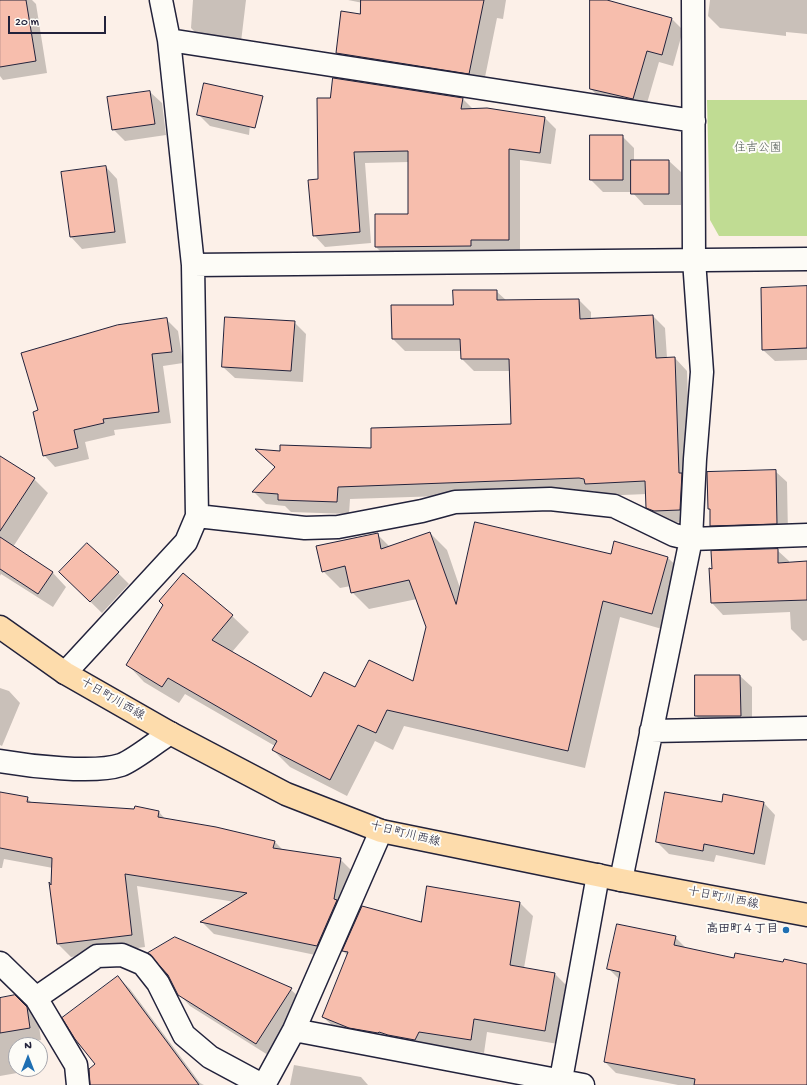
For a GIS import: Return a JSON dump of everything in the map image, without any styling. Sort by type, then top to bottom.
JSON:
[{"type":"main road","name":"十日町川西線","points":[[0,627],[64,672],[170,733],[286,794],[381,831],[621,880],[807,915]]},
{"type":"street","points":[[64,672],[186,542],[197,516],[193,265],[169,40],[161,0]]},
{"type":"street","points":[[621,880],[650,731],[691,539],[694,459],[702,372],[694,260],[693,0]]},
{"type":"street","points":[[169,40],[694,121]]},
{"type":"street","points":[[193,265],[807,259]]},
{"type":"street","points":[[197,516],[305,528],[338,527],[422,511],[456,502],[550,498],[614,506],[674,535],[691,539],[807,535]]},
{"type":"street","points":[[650,731],[807,728]]},
{"type":"street","points":[[0,761],[20,764],[95,769],[122,765],[170,733]]},
{"type":"street","points":[[36,998],[97,956],[122,955],[143,964],[158,983],[184,1035],[210,1057],[263,1085],[294,1030],[381,831]]},
{"type":"street","points":[[560,1083],[598,875]]},
{"type":"street","points":[[0,963],[36,998],[76,1065],[78,1085]]},
{"type":"street","points":[[294,1030],[560,1083],[583,1085]]},
{"type":"green space","name":"住吉公園","points":[[707,100],[807,100],[807,236],[719,236],[710,220]]},
{"type":"building","points":[[0,0],[26,0],[36,61],[0,67]]},
{"type":"building","points":[[361,0],[484,0],[469,74],[336,53],[341,11],[360,14]]},
{"type":"building","points":[[590,0],[607,0],[672,18],[662,55],[647,51],[633,99],[590,89]]},
{"type":"building","points":[[333,78],[463,98],[461,109],[487,108],[545,117],[540,153],[509,149],[509,240],[471,240],[471,246],[375,247],[375,214],[408,214],[408,151],[354,152],[360,232],[313,236],[308,180],[318,179],[317,98],[330,98]]},
{"type":"building","points":[[204,83],[263,96],[255,128],[197,115]]},
{"type":"building","points":[[150,91],[155,124],[112,130],[107,97]]},
{"type":"building","points":[[590,135],[623,135],[623,180],[590,180]]},
{"type":"building","points":[[631,160],[669,160],[669,194],[631,194]]},
{"type":"building","points":[[106,166],[115,232],[70,237],[61,172]]},
{"type":"building","points":[[807,286],[807,348],[762,350],[761,288]]},
{"type":"building","points":[[453,290],[497,290],[497,300],[579,299],[580,319],[653,315],[656,358],[675,357],[679,473],[682,473],[680,510],[654,511],[646,508],[645,481],[585,484],[584,479],[579,478],[338,487],[337,502],[278,500],[278,494],[252,492],[275,467],[255,449],[280,451],[280,445],[371,448],[371,428],[511,424],[509,359],[461,359],[460,339],[392,339],[391,305],[453,305]]},
{"type":"building","points":[[225,317],[295,321],[291,371],[222,367]]},
{"type":"building","points":[[167,318],[172,352],[152,354],[159,412],[103,419],[104,423],[74,430],[78,448],[43,456],[33,412],[38,410],[21,353],[117,325]]},
{"type":"building","points":[[0,456],[35,478],[0,531]]},
{"type":"building","points":[[776,470],[777,524],[710,526],[707,472]]},
{"type":"building","points":[[475,522],[611,554],[614,541],[668,557],[652,614],[603,601],[568,751],[387,710],[376,733],[358,725],[330,780],[272,750],[277,741],[168,678],[162,687],[126,665],[163,605],[159,601],[183,573],[233,615],[212,640],[311,697],[324,672],[355,687],[369,660],[413,681],[426,627],[409,580],[351,593],[345,566],[322,572],[316,546],[378,533],[381,549],[430,532],[456,604]]},
{"type":"building","points":[[0,537],[53,572],[38,594],[0,569]]},
{"type":"building","points":[[87,543],[119,572],[90,602],[59,572]]},
{"type":"building","points":[[778,549],[778,563],[807,561],[807,600],[711,603],[709,568],[712,569],[711,551]]},
{"type":"building","points":[[695,675],[740,675],[741,716],[695,716]]},
{"type":"building","points":[[0,792],[28,797],[27,802],[134,809],[135,806],[159,811],[158,817],[216,827],[275,841],[273,848],[341,858],[334,899],[337,900],[317,946],[200,922],[247,893],[125,874],[132,935],[57,944],[49,882],[51,885],[52,858],[0,848]]},
{"type":"building","points":[[665,792],[722,802],[723,794],[764,802],[754,854],[704,844],[703,851],[656,842]]},
{"type":"building","points":[[427,886],[520,902],[510,965],[555,973],[545,1031],[474,1019],[471,1040],[419,1032],[415,1040],[379,1032],[349,1028],[322,1017],[348,952],[342,951],[362,906],[421,922]]},
{"type":"building","points":[[617,924],[676,936],[674,945],[734,958],[735,953],[783,962],[784,959],[807,964],[807,1085],[694,1085],[695,1079],[604,1062],[620,972],[607,969]]},
{"type":"building","points":[[175,937],[292,988],[256,1044],[178,995],[168,975],[148,953]]},
{"type":"building","points":[[118,976],[199,1085],[90,1085],[89,1069],[95,1064],[75,1039],[62,1018]]},
{"type":"building","points":[[15,995],[27,1007],[30,1028],[0,1033],[0,998]]},
{"type":"place","name":"高田町４丁目","points":[[786,930]]}]
